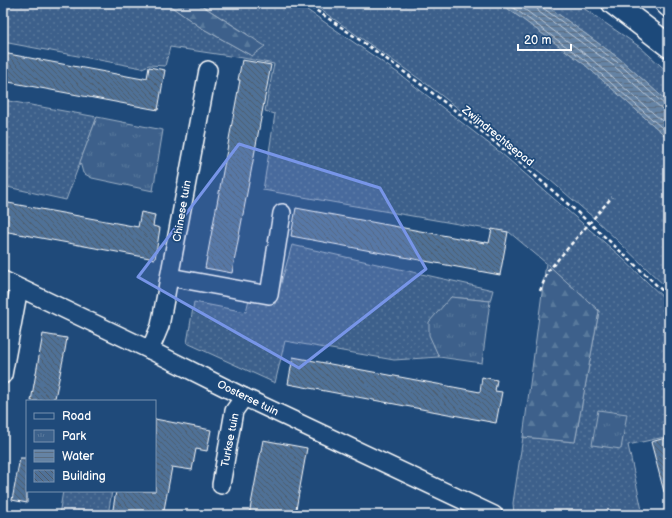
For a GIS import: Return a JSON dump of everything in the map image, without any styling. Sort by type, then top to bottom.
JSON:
[{"type":"highway","points":[[613,3],[669,46]]},
{"type":"highway","points":[[666,3],[669,6]]},
{"type":"street","name":"Chinese tuin","points":[[150,350],[160,326],[208,70]]},
{"type":"street","points":[[170,277],[269,296],[282,213]]},
{"type":"street","name":"Oosterse tuin","points":[[3,280],[150,350],[244,397],[494,515]]},
{"type":"street","points":[[3,375],[19,288]]},
{"type":"street","name":"Turkse tuin","points":[[221,485],[234,411],[244,397]]},
{"type":"path","name":"Zwijndrechtsepad","points":[[305,3],[386,59],[479,129],[589,223],[669,297]]},
{"type":"path","points":[[540,291],[548,271],[612,197]]},
{"type":"highlighted area","points":[[239,144],[380,188],[426,269],[299,368],[138,277]]},
{"type":"green space","points":[[3,3],[166,3],[200,27],[252,56],[247,34],[198,3],[297,3],[398,73],[501,153],[619,255],[669,303],[669,436],[628,445],[643,515],[514,514],[513,503],[523,437],[575,442],[599,311],[509,232],[263,190],[275,114],[265,111],[274,64],[170,47],[165,66],[149,65],[142,68],[3,42]]},
{"type":"green space","points":[[166,3],[198,3],[265,46],[252,56],[200,27]]},
{"type":"green space","points":[[311,3],[500,3],[584,64],[669,139],[669,290],[595,219],[550,180],[428,85]]},
{"type":"green space","points":[[543,3],[576,3],[640,47],[669,73],[669,103],[620,59]]},
{"type":"green space","points":[[3,100],[97,117],[66,200],[3,186]]},
{"type":"green space","points":[[97,117],[163,130],[153,191],[92,178],[83,173],[80,162]]},
{"type":"green space","points":[[292,245],[493,290],[490,301],[451,297],[430,335],[439,357],[394,360],[285,341],[275,383],[187,343],[194,302],[246,312],[249,299],[275,304]]},
{"type":"green space","points":[[546,263],[599,311],[575,442],[523,437]]},
{"type":"green space","points":[[451,297],[490,301],[482,363],[439,357],[429,335],[429,322]]},
{"type":"green space","points":[[598,410],[627,414],[621,449],[592,445]]},
{"type":"green space","points":[[63,492],[112,492],[108,515],[59,515]]},
{"type":"water","points":[[500,3],[543,3],[620,59],[669,103],[669,139],[584,64]]},
{"type":"building","points":[[3,53],[143,79],[143,77],[147,78],[149,67],[165,70],[158,110],[3,81]]},
{"type":"building","points":[[242,60],[271,65],[232,273],[205,268],[240,80],[238,80]]},
{"type":"building","points":[[3,202],[138,227],[141,212],[155,215],[153,226],[160,228],[155,259],[3,231]]},
{"type":"building","points":[[296,208],[485,243],[489,243],[492,229],[508,232],[500,275],[291,236]]},
{"type":"building","points":[[43,334],[67,338],[55,398],[53,398],[53,400],[31,400]]},
{"type":"building","points":[[293,357],[480,392],[482,377],[497,380],[495,391],[502,392],[496,423],[288,384]]},
{"type":"building","points":[[156,419],[211,430],[207,451],[196,449],[192,470],[172,467],[163,515],[112,515],[116,492],[156,492]]},
{"type":"building","points":[[669,437],[669,491],[664,492],[651,442]]},
{"type":"building","points":[[263,440],[307,448],[295,515],[249,515]]},
{"type":"building","points":[[20,458],[26,458],[27,503],[12,500]]}]
